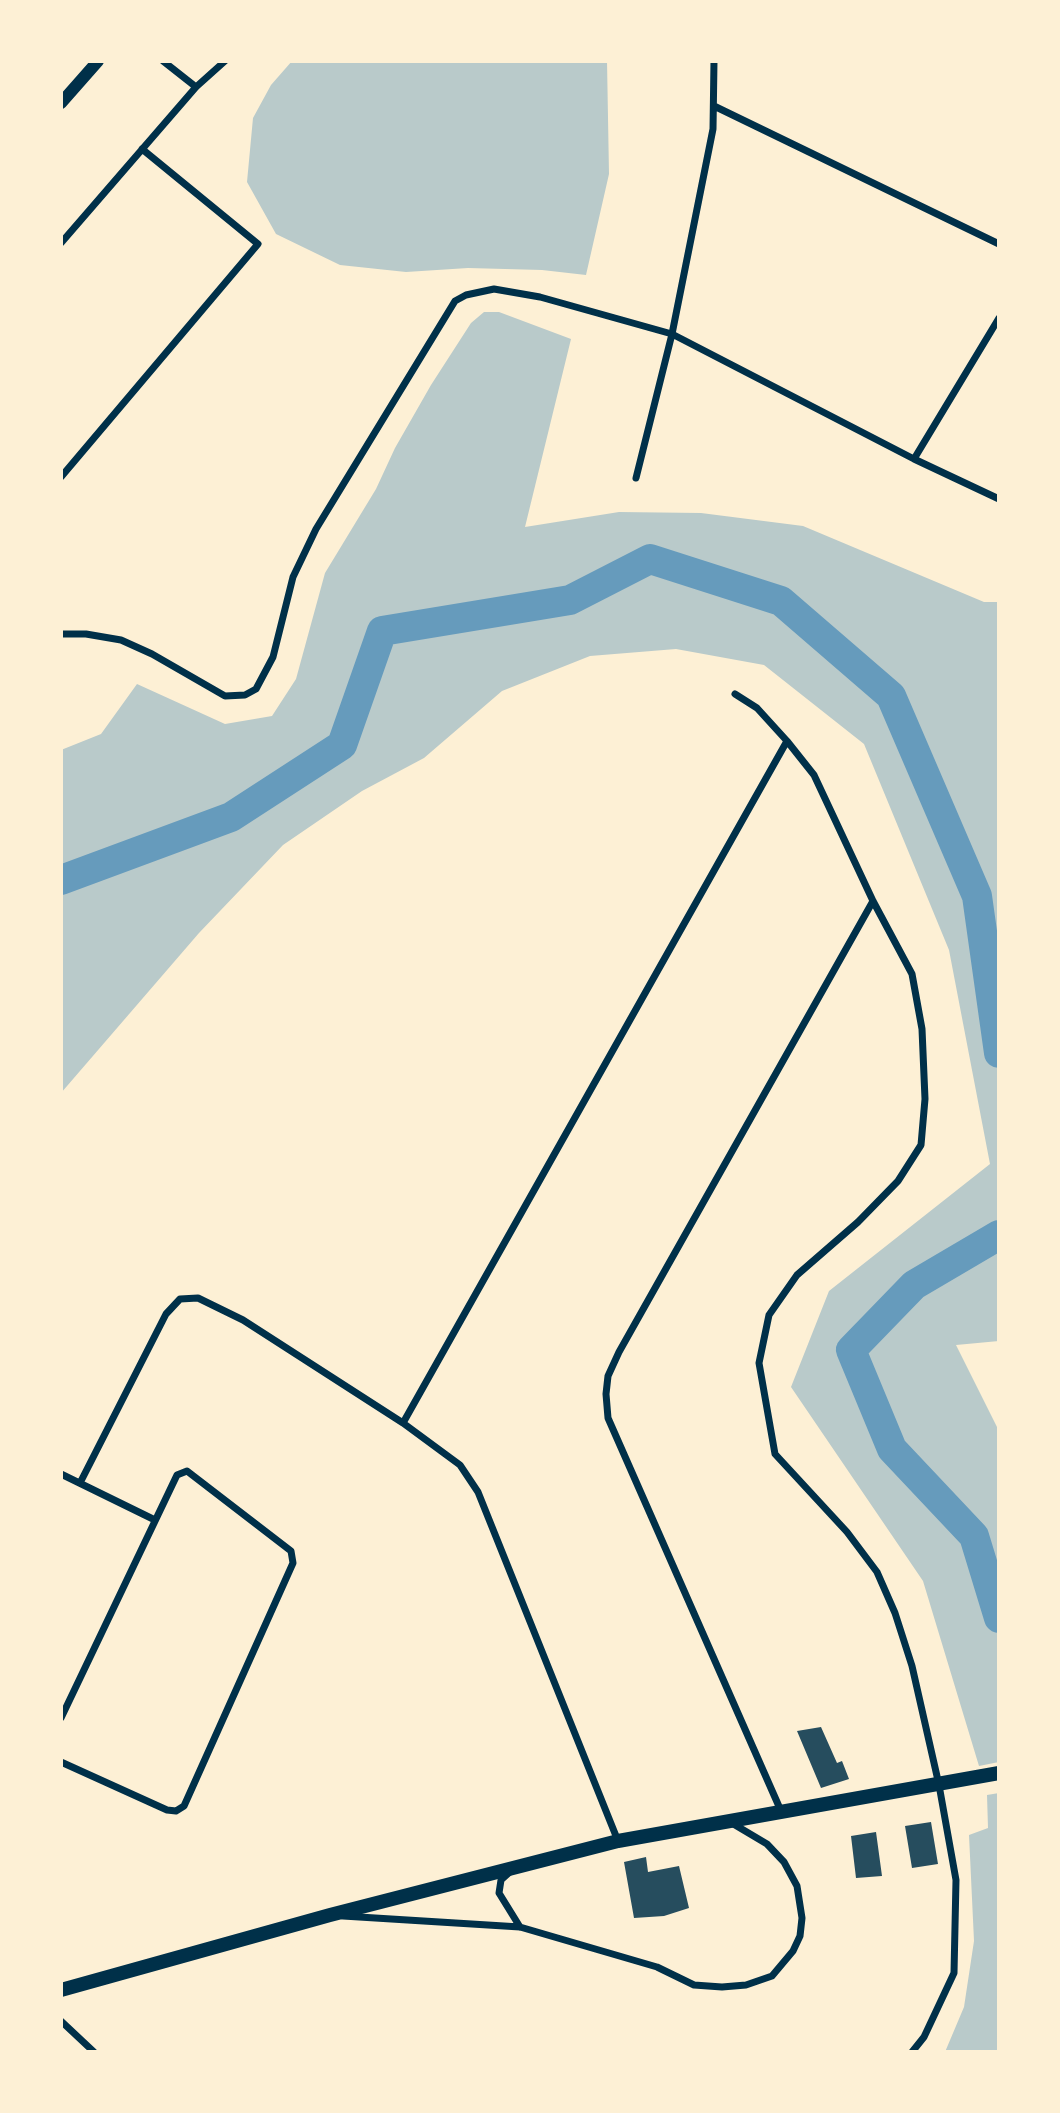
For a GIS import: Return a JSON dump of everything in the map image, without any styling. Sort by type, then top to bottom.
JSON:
[{"type":"main road","points":[[61,1990],[330,1915],[618,1841],[999,1773]]},
{"type":"street","points":[[61,103],[98,61]]},
{"type":"street","points":[[163,61],[196,87]]},
{"type":"street","points":[[61,243],[196,87],[225,61]]},
{"type":"street","points":[[636,478],[672,334],[713,129],[714,61]]},
{"type":"street","points":[[714,106],[999,244]]},
{"type":"street","points":[[61,477],[258,244],[142,149]]},
{"type":"street","points":[[61,634],[86,634],[121,640],[152,654],[225,696],[245,695],[256,689],[273,657],[293,577],[316,529],[455,301],[466,295],[494,289],[540,297],[672,334],[999,499]]},
{"type":"street","points":[[914,458],[999,318]]},
{"type":"street","points":[[735,694],[757,709],[814,775],[873,901],[912,974],[922,1029],[925,1087],[921,1145],[898,1181],[866,1214],[797,1275],[769,1315],[759,1363],[775,1454],[846,1532],[877,1572],[895,1613],[912,1667],[939,1785],[956,1880],[954,1973],[924,2037],[912,2052]]},
{"type":"street","points":[[403,1423],[787,741]]},
{"type":"street","points":[[781,1812],[608,1418],[606,1394],[608,1376],[619,1352],[873,901]]},
{"type":"street","points":[[80,1483],[166,1314],[180,1299],[198,1298],[243,1320],[403,1423],[460,1465],[478,1492],[618,1841]]},
{"type":"street","points":[[61,1718],[177,1475],[187,1471],[291,1551],[293,1563],[184,1807],[176,1811],[167,1810],[61,1762]]},
{"type":"street","points":[[61,1474],[155,1520]]},
{"type":"street","points":[[330,1915],[520,1927],[657,1967],[694,1985],[746,1986],[772,1976],[793,1951],[800,1936],[802,1919],[797,1886],[784,1862],[767,1844],[730,1821]]},
{"type":"street","points":[[513,1869],[501,1880],[499,1893],[520,1927]]},
{"type":"street","points":[[61,2021],[94,2052]]},
{"type":"shaded area","points":[[292,61],[607,61],[609,174],[586,275],[542,270],[468,268],[406,272],[340,265],[276,234],[247,182],[253,118],[271,85]]},
{"type":"shaded area","points":[[484,312],[499,312],[571,339],[525,527],[619,512],[701,513],[803,526],[984,602],[999,602],[999,1341],[956,1345],[999,1431],[999,1762],[979,1766],[923,1581],[791,1387],[829,1291],[990,1164],[949,950],[864,744],[764,665],[676,649],[590,656],[502,691],[424,758],[362,791],[283,845],[199,933],[61,1093],[61,750],[101,734],[137,684],[225,724],[272,716],[296,679],[325,573],[376,489],[395,448],[431,385],[471,323]]},
{"type":"shaded area","points":[[999,1793],[999,2052],[945,2052],[964,2007],[974,1941],[969,1835],[988,1828],[987,1795]]},
{"type":"building","points":[[821,1727],[837,1763],[842,1761],[849,1779],[821,1788],[797,1731]]},
{"type":"building","points":[[931,1822],[938,1864],[912,1868],[905,1826]]},
{"type":"building","points":[[876,1832],[882,1876],[856,1878],[851,1836]]},
{"type":"building","points":[[646,1857],[648,1872],[679,1866],[689,1908],[664,1916],[634,1918],[624,1862]]},
{"type":"waterway","points":[[61,880],[231,817],[342,745],[382,631],[570,600],[650,559],[781,601],[891,696],[977,896],[999,1053]]},
{"type":"waterway","points":[[999,1235],[914,1285],[851,1350],[892,1449],[974,1536],[999,1618]]}]
